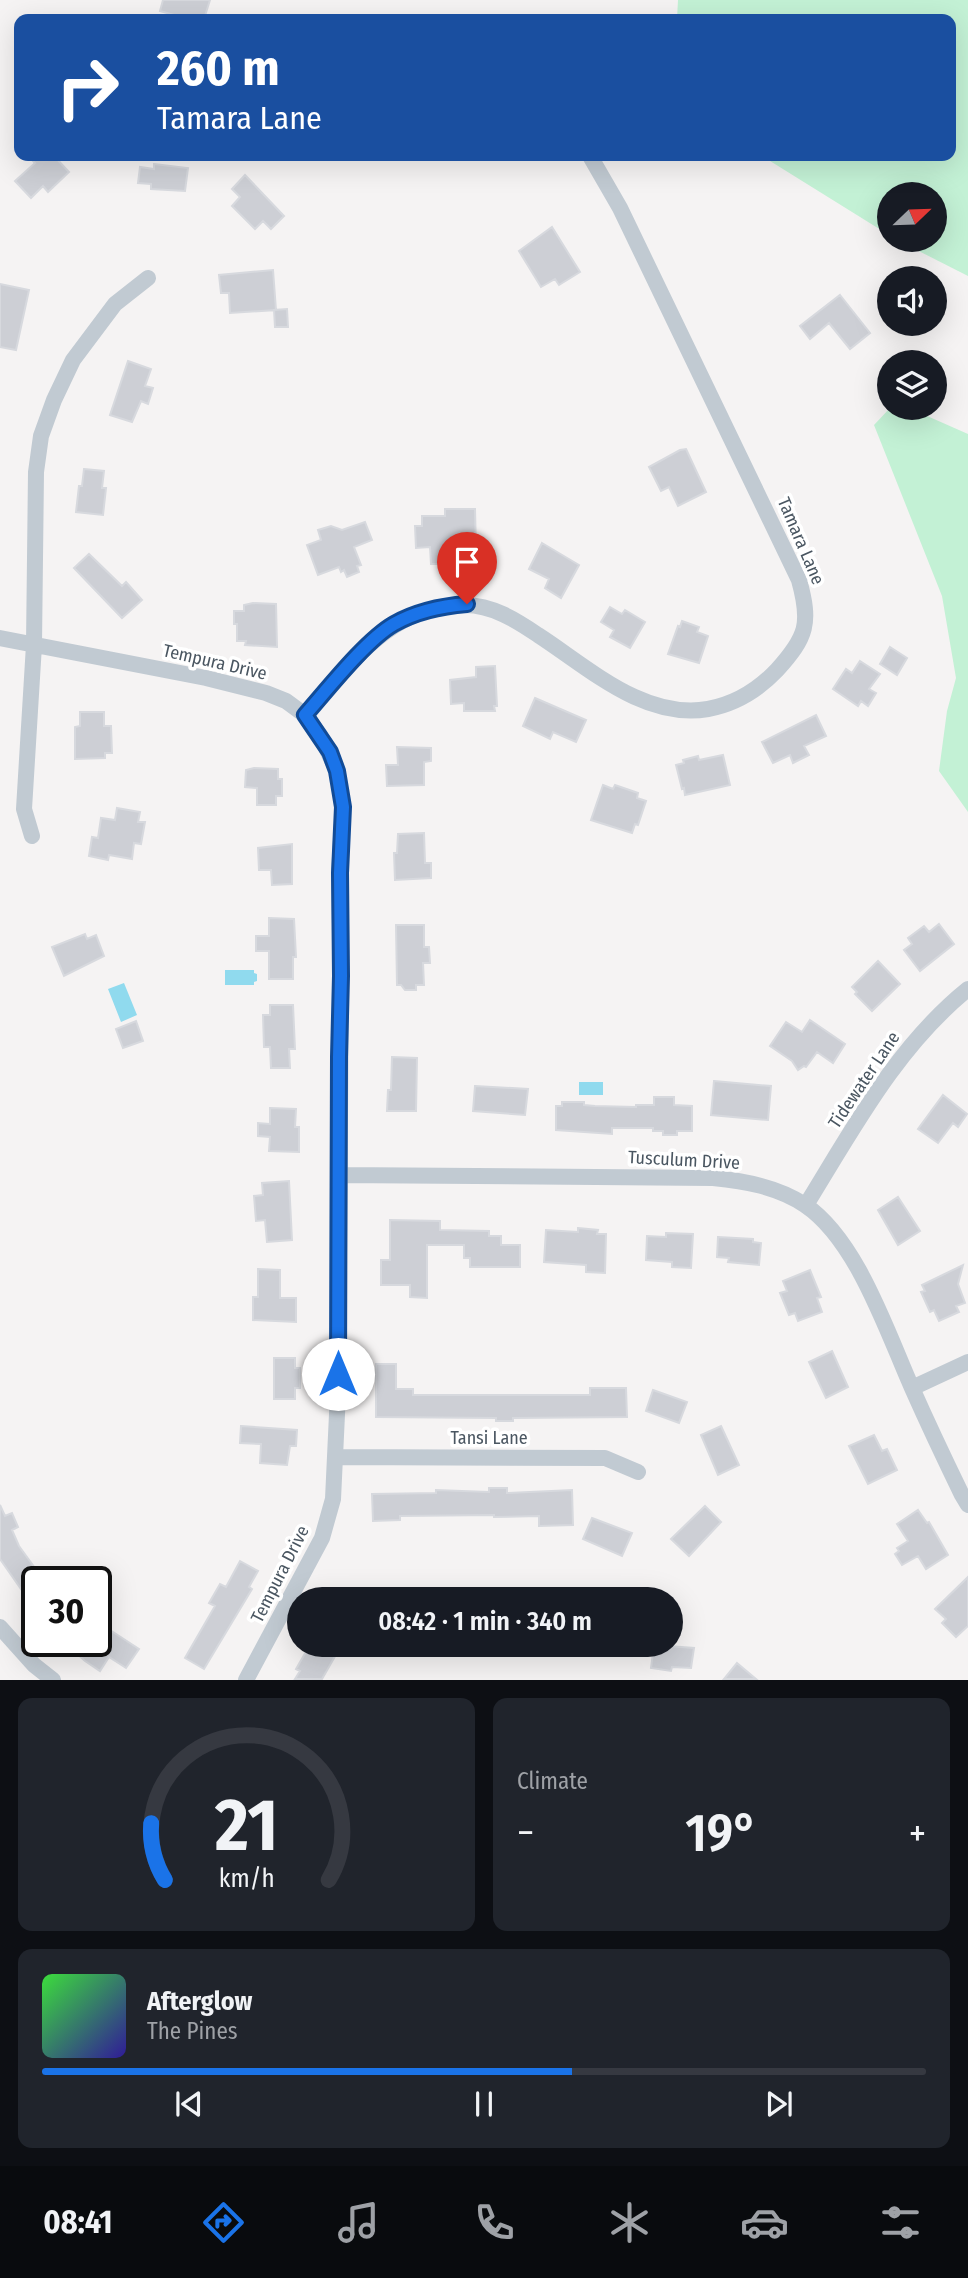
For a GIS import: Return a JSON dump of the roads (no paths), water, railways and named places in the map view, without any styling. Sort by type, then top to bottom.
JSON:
[{"type":"street","name":"Tamara Lane","points":[[305,715],[363,651],[392,625],[425,610],[449,606],[467,604],[485,607],[509,617],[648,704],[691,712],[723,706],[751,693],[772,676],[789,657],[804,633],[806,605],[799,580],[620,208],[593,161]]},
{"type":"street","points":[[32,836],[24,809],[34,645],[36,472],[41,436],[73,360],[116,304],[148,278]]},
{"type":"street","name":"Tempura Drive","points":[[0,638],[206,678],[266,693],[286,701],[305,715],[330,752],[337,771],[343,807],[340,873],[336,1457],[333,1499],[322,1538],[246,1679]]},
{"type":"street","name":"Tidewater Lane","points":[[806,1205],[858,1119],[903,1055],[919,1034],[968,989]]},
{"type":"street","name":"Tusculum Drive","points":[[339,1175],[713,1178],[770,1188],[806,1205],[831,1228],[876,1303],[912,1388],[968,1505]]},
{"type":"street","points":[[912,1388],[968,1362]]},
{"type":"street","name":"Tansi Lane","points":[[336,1457],[605,1458],[638,1472]]},
{"type":"street","points":[[0,1627],[34,1665],[52,1679]]},
{"type":"water","points":[[225,970],[254,970],[257,981],[254,985],[225,985]]},
{"type":"water","points":[[124,983],[137,1015],[121,1022],[108,989]]},
{"type":"water","points":[[579,1082],[603,1082],[603,1095],[579,1095]]}]
